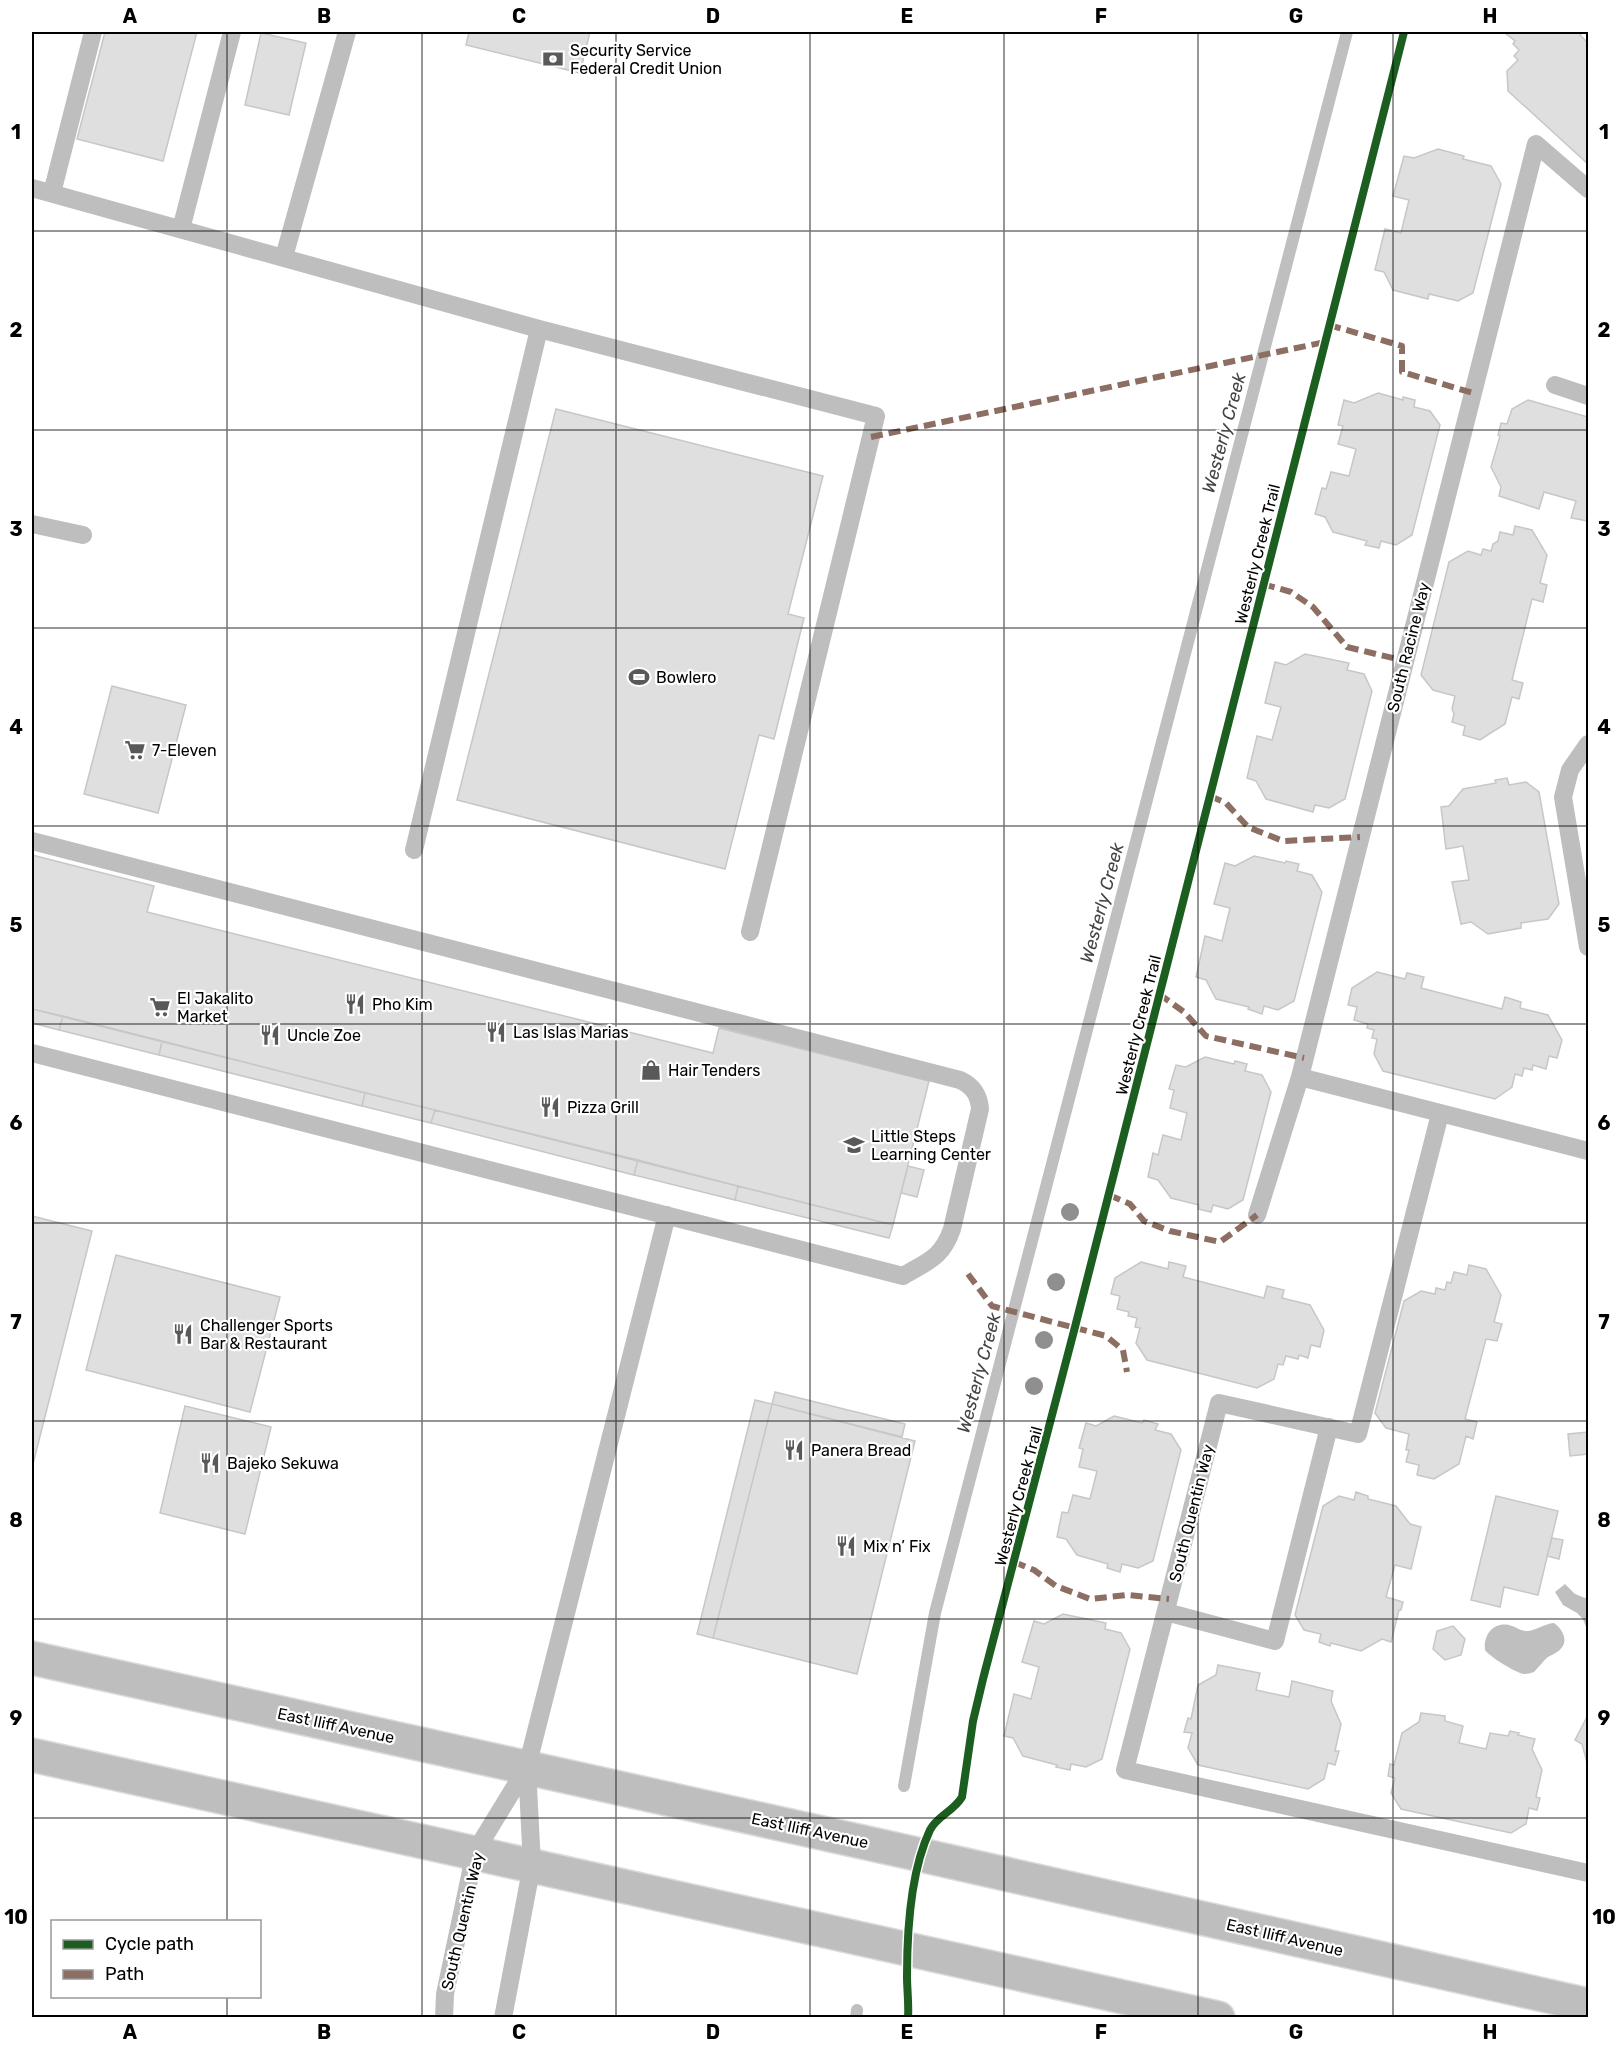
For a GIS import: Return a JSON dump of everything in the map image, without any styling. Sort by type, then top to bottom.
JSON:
[{"type":"main road","name":"East Iliff Avenue","points":[[32,1658],[1588,2005]]},
{"type":"main road","points":[[32,1755],[1218,2018]]},
{"type":"lane","points":[[52,193],[93,32]]},
{"type":"lane","points":[[181,229],[232,32]]},
{"type":"lane","points":[[284,257],[347,32]]},
{"type":"lane","name":"South Racine Way","points":[[1300,1077],[1536,144],[1588,189]]},
{"type":"lane","points":[[32,188],[539,329],[876,416],[750,932]]},
{"type":"lane","points":[[414,850],[539,329]]},
{"type":"lane","points":[[1555,385],[1588,396]]},
{"type":"lane","points":[[32,524],[83,535]]},
{"type":"lane","points":[[1588,744],[1569,770],[1563,797],[1588,948]]},
{"type":"lane","points":[[32,841],[960,1080],[974,1090],[980,1100],[980,1109],[947,1244],[939,1254],[903,1276],[32,1053]]},
{"type":"lane","points":[[1257,1215],[1300,1077],[1588,1151]]},
{"type":"lane","name":"South Quentin Way","points":[[1440,1114],[1358,1434],[1219,1403],[1125,1770],[1588,1873]]},
{"type":"lane","points":[[503,2018],[532,1865],[527,1767],[667,1215]]},
{"type":"lane","points":[[1166,1612],[1275,1641],[1329,1427]]},
{"type":"lane","name":"South Quentin Way","points":[[444,2018],[445,1994],[475,1852],[527,1767]]},
{"type":"shaded area","points":[[1565,1584],[1575,1594],[1585,1598],[1588,1596],[1588,1644],[1583,1619],[1563,1605],[1555,1592]]},
{"type":"shaded area","points":[[1554,1623],[1563,1633],[1563,1645],[1534,1672],[1524,1674],[1515,1671],[1485,1650],[1488,1634],[1500,1625],[1529,1631]]},
{"type":"building","points":[[105,32],[197,32],[163,161],[77,139]]},
{"type":"building","name":"Security Service Federal Credit Union","points":[[469,32],[590,32],[580,73],[466,45]]},
{"type":"building","points":[[1583,32],[1580,35],[1588,43],[1588,164],[1508,91],[1507,71],[1518,60],[1514,56],[1519,50],[1513,44],[1515,41],[1505,33]]},
{"type":"building","points":[[261,33],[306,43],[289,115],[245,105]]},
{"type":"building","points":[[1438,149],[1464,156],[1463,159],[1491,166],[1501,184],[1473,293],[1458,301],[1429,294],[1428,299],[1393,290],[1384,272],[1375,270],[1385,229],[1401,233],[1409,200],[1393,196],[1404,156],[1414,158]]},
{"type":"building","points":[[1378,393],[1403,400],[1403,397],[1415,400],[1414,407],[1430,411],[1440,425],[1412,535],[1396,545],[1381,541],[1379,548],[1365,545],[1367,541],[1333,532],[1325,517],[1315,514],[1322,488],[1326,489],[1331,472],[1349,476],[1356,449],[1338,444],[1343,426],[1338,425],[1344,400],[1354,403]]},
{"type":"building","points":[[1528,400],[1588,417],[1588,521],[1571,518],[1576,501],[1544,492],[1539,509],[1499,496],[1501,487],[1491,467],[1500,436],[1498,435],[1501,423],[1507,424],[1512,409]]},
{"type":"building","name":"Bowlero","points":[[556,409],[823,476],[788,614],[804,618],[774,739],[759,735],[725,869],[457,800]]},
{"type":"building","points":[[1515,526],[1532,530],[1547,555],[1540,583],[1547,585],[1543,602],[1532,599],[1512,680],[1523,683],[1519,699],[1512,697],[1505,724],[1480,740],[1463,735],[1465,726],[1452,722],[1455,696],[1433,690],[1421,675],[1449,562],[1468,551],[1481,555],[1483,549],[1491,551],[1493,544],[1498,541],[1500,532],[1513,535]]},
{"type":"building","points":[[1305,654],[1349,663],[1347,670],[1364,674],[1372,691],[1345,799],[1329,808],[1315,805],[1313,812],[1266,799],[1256,781],[1247,778],[1257,736],[1272,740],[1281,707],[1265,703],[1275,662],[1286,665]]},
{"type":"building","name":"7-Eleven","points":[[112,686],[186,705],[158,813],[84,794]]},
{"type":"building","points":[[1507,778],[1509,785],[1526,782],[1539,792],[1559,904],[1548,919],[1521,923],[1521,928],[1488,934],[1471,922],[1461,924],[1452,882],[1469,880],[1463,846],[1446,849],[1441,807],[1449,806],[1463,789],[1496,783],[1495,780]]},
{"type":"building","points":[[32,855],[154,886],[147,912],[713,1053],[719,1028],[929,1081],[893,1225],[32,1009]]},
{"type":"building","points":[[1254,856],[1299,864],[1297,871],[1312,875],[1322,892],[1294,1001],[1278,1010],[1264,1006],[1262,1014],[1248,1009],[1249,1007],[1216,999],[1206,980],[1196,977],[1205,936],[1222,941],[1230,908],[1214,904],[1225,863],[1235,866]]},
{"type":"building","points":[[1377,972],[1405,979],[1407,973],[1424,977],[1421,988],[1502,1009],[1505,997],[1521,1002],[1520,1008],[1548,1015],[1562,1040],[1557,1058],[1549,1056],[1546,1069],[1533,1065],[1532,1070],[1524,1068],[1522,1076],[1515,1074],[1512,1087],[1495,1099],[1383,1071],[1374,1054],[1377,1039],[1372,1038],[1374,1030],[1367,1028],[1368,1024],[1354,1020],[1357,1007],[1348,1005],[1352,988]]},
{"type":"building","points":[[32,1009],[63,1016],[59,1030],[32,1023]]},
{"type":"building","points":[[63,1016],[162,1041],[159,1055],[59,1030]]},
{"type":"building","points":[[162,1041],[365,1093],[362,1106],[159,1055]]},
{"type":"building","points":[[1205,1057],[1234,1064],[1235,1061],[1247,1064],[1245,1071],[1262,1075],[1271,1092],[1243,1200],[1228,1209],[1213,1205],[1211,1212],[1198,1209],[1199,1205],[1171,1198],[1158,1180],[1148,1177],[1153,1153],[1158,1155],[1163,1135],[1181,1140],[1187,1113],[1170,1108],[1174,1090],[1169,1089],[1176,1065],[1186,1067]]},
{"type":"building","points":[[365,1093],[435,1110],[431,1123],[362,1106]]},
{"type":"building","points":[[435,1110],[638,1160],[634,1175],[431,1123]]},
{"type":"building","points":[[638,1160],[738,1186],[735,1200],[634,1175]]},
{"type":"building","points":[[908,1166],[924,1170],[917,1197],[901,1193]]},
{"type":"building","points":[[738,1186],[893,1225],[889,1238],[735,1200]]},
{"type":"building","points":[[32,1216],[92,1231],[32,1468]]},
{"type":"building","name":"Challenger Sports Bar & Restaurant","points":[[116,1255],[280,1297],[250,1412],[86,1370]]},
{"type":"building","points":[[1141,1262],[1168,1269],[1169,1262],[1186,1266],[1183,1277],[1264,1298],[1267,1286],[1284,1290],[1282,1298],[1310,1305],[1324,1330],[1320,1347],[1311,1345],[1308,1358],[1299,1355],[1298,1359],[1286,1356],[1283,1365],[1278,1364],[1274,1379],[1257,1388],[1147,1360],[1136,1343],[1140,1328],[1135,1327],[1137,1318],[1128,1316],[1129,1312],[1117,1309],[1120,1296],[1111,1294],[1115,1278]]},
{"type":"building","points":[[1469,1265],[1486,1269],[1501,1295],[1494,1322],[1502,1324],[1497,1341],[1486,1339],[1465,1419],[1477,1422],[1473,1439],[1466,1436],[1459,1464],[1434,1479],[1417,1475],[1419,1465],[1406,1462],[1409,1434],[1386,1428],[1375,1413],[1404,1301],[1421,1291],[1435,1294],[1436,1288],[1445,1290],[1447,1282],[1451,1283],[1454,1272],[1467,1275]]},
{"type":"building","points":[[775,1392],[905,1424],[902,1437],[772,1404]]},
{"type":"building","points":[[755,1400],[772,1404],[713,1638],[697,1634]]},
{"type":"building","points":[[772,1404],[915,1441],[857,1674],[713,1638]]},
{"type":"building","points":[[185,1406],[271,1427],[245,1534],[160,1513]]},
{"type":"building","points":[[1114,1416],[1142,1423],[1144,1420],[1158,1424],[1155,1430],[1171,1434],[1181,1450],[1153,1561],[1138,1568],[1122,1564],[1120,1572],[1107,1568],[1108,1564],[1077,1555],[1066,1539],[1057,1537],[1062,1512],[1068,1513],[1073,1495],[1090,1499],[1097,1471],[1079,1467],[1083,1449],[1079,1448],[1086,1423],[1096,1426]]},
{"type":"building","points":[[1588,1432],[1588,1454],[1570,1456],[1568,1434]]},
{"type":"building","points":[[1356,1492],[1368,1496],[1368,1499],[1396,1506],[1410,1524],[1421,1527],[1411,1569],[1395,1565],[1386,1597],[1403,1602],[1391,1642],[1382,1639],[1361,1651],[1319,1642],[1321,1634],[1304,1630],[1295,1615],[1323,1506],[1339,1496],[1354,1500]]},
{"type":"building","points":[[1496,1496],[1558,1511],[1538,1595],[1504,1587],[1500,1607],[1471,1600]]},
{"type":"building","points":[[1552,1538],[1563,1540],[1559,1559],[1547,1556]]},
{"type":"building","points":[[1063,1614],[1106,1623],[1105,1629],[1121,1633],[1130,1649],[1102,1759],[1086,1767],[1071,1764],[1070,1770],[1023,1756],[1013,1738],[1004,1736],[1014,1694],[1031,1699],[1039,1667],[1022,1662],[1034,1621],[1044,1624]]},
{"type":"building","points":[[1453,1626],[1465,1639],[1461,1655],[1445,1660],[1433,1649],[1437,1631]]},
{"type":"building","points":[[1218,1665],[1260,1673],[1256,1690],[1289,1697],[1292,1681],[1333,1691],[1331,1701],[1341,1724],[1335,1751],[1339,1751],[1335,1765],[1328,1763],[1324,1779],[1308,1789],[1198,1765],[1188,1748],[1192,1733],[1184,1732],[1188,1718],[1191,1719],[1198,1685],[1216,1675]]},
{"type":"building","points":[[1421,1713],[1445,1716],[1445,1721],[1463,1726],[1459,1743],[1486,1749],[1490,1733],[1508,1736],[1510,1731],[1535,1739],[1532,1749],[1542,1770],[1536,1797],[1540,1798],[1537,1810],[1529,1808],[1526,1824],[1511,1833],[1401,1809],[1391,1793],[1395,1778],[1388,1776],[1390,1764],[1394,1765],[1402,1733],[1419,1722]]},
{"type":"building","points":[[1588,1715],[1588,1766],[1582,1744],[1575,1740]]},
{"type":"waterway","name":"Westerly Creek","points":[[904,1786],[935,1613],[1347,32]]},
{"type":"waterway","name":"Westerly Creek","points":[[856,2018],[857,2010]]},
{"type":"marked path","points":[[1329,325],[1402,346],[1402,372],[1473,393]]},
{"type":"marked path","points":[[871,437],[1325,342]]},
{"type":"marked path","points":[[1263,584],[1291,592],[1313,607],[1347,647],[1405,661]]},
{"type":"marked path","points":[[1210,796],[1226,803],[1248,827],[1283,841],[1360,837]]},
{"type":"marked path","points":[[1159,994],[1184,1012],[1206,1036],[1304,1058]]},
{"type":"marked path","points":[[1109,1195],[1130,1204],[1144,1221],[1170,1231],[1220,1242],[1257,1215]]},
{"type":"marked path","points":[[968,1274],[992,1306],[1106,1336],[1123,1350],[1127,1372]]},
{"type":"marked path","points":[[1014,1562],[1034,1570],[1056,1586],[1090,1599],[1128,1595],[1169,1599]]},
{"type":"cycle path","name":"Westerly Creek Trail","points":[[908,2018],[908,1940],[911,1901],[918,1864],[933,1825],[962,1797],[973,1721],[983,1679],[1075,1327],[1404,32]]},
{"type":"place","name":"Security Service Federal Credit Union","points":[[553,59]]},
{"type":"place","name":"Bowlero","points":[[639,677]]},
{"type":"place","name":"7-Eleven","points":[[135,750]]},
{"type":"place","name":"Pho Kim","points":[[355,1004]]},
{"type":"place","name":"El Jakalito Market","points":[[160,1007]]},
{"type":"place","name":"Las Islas Marias","points":[[496,1032]]},
{"type":"place","name":"Uncle Zoe","points":[[270,1035]]},
{"type":"place","name":"Hair Tenders","points":[[651,1070]]},
{"type":"place","name":"Pizza Grill","points":[[550,1107]]},
{"type":"place","name":"Little Steps Learning Center","points":[[854,1145]]},
{"type":"place","name":"Challenger Sports Bar & Restaurant","points":[[183,1334]]},
{"type":"place","name":"Panera Bread","points":[[794,1450]]},
{"type":"place","name":"Bajeko Sekuwa","points":[[210,1463]]},
{"type":"place","name":"Mix n’ Fix","points":[[846,1546]]}]
